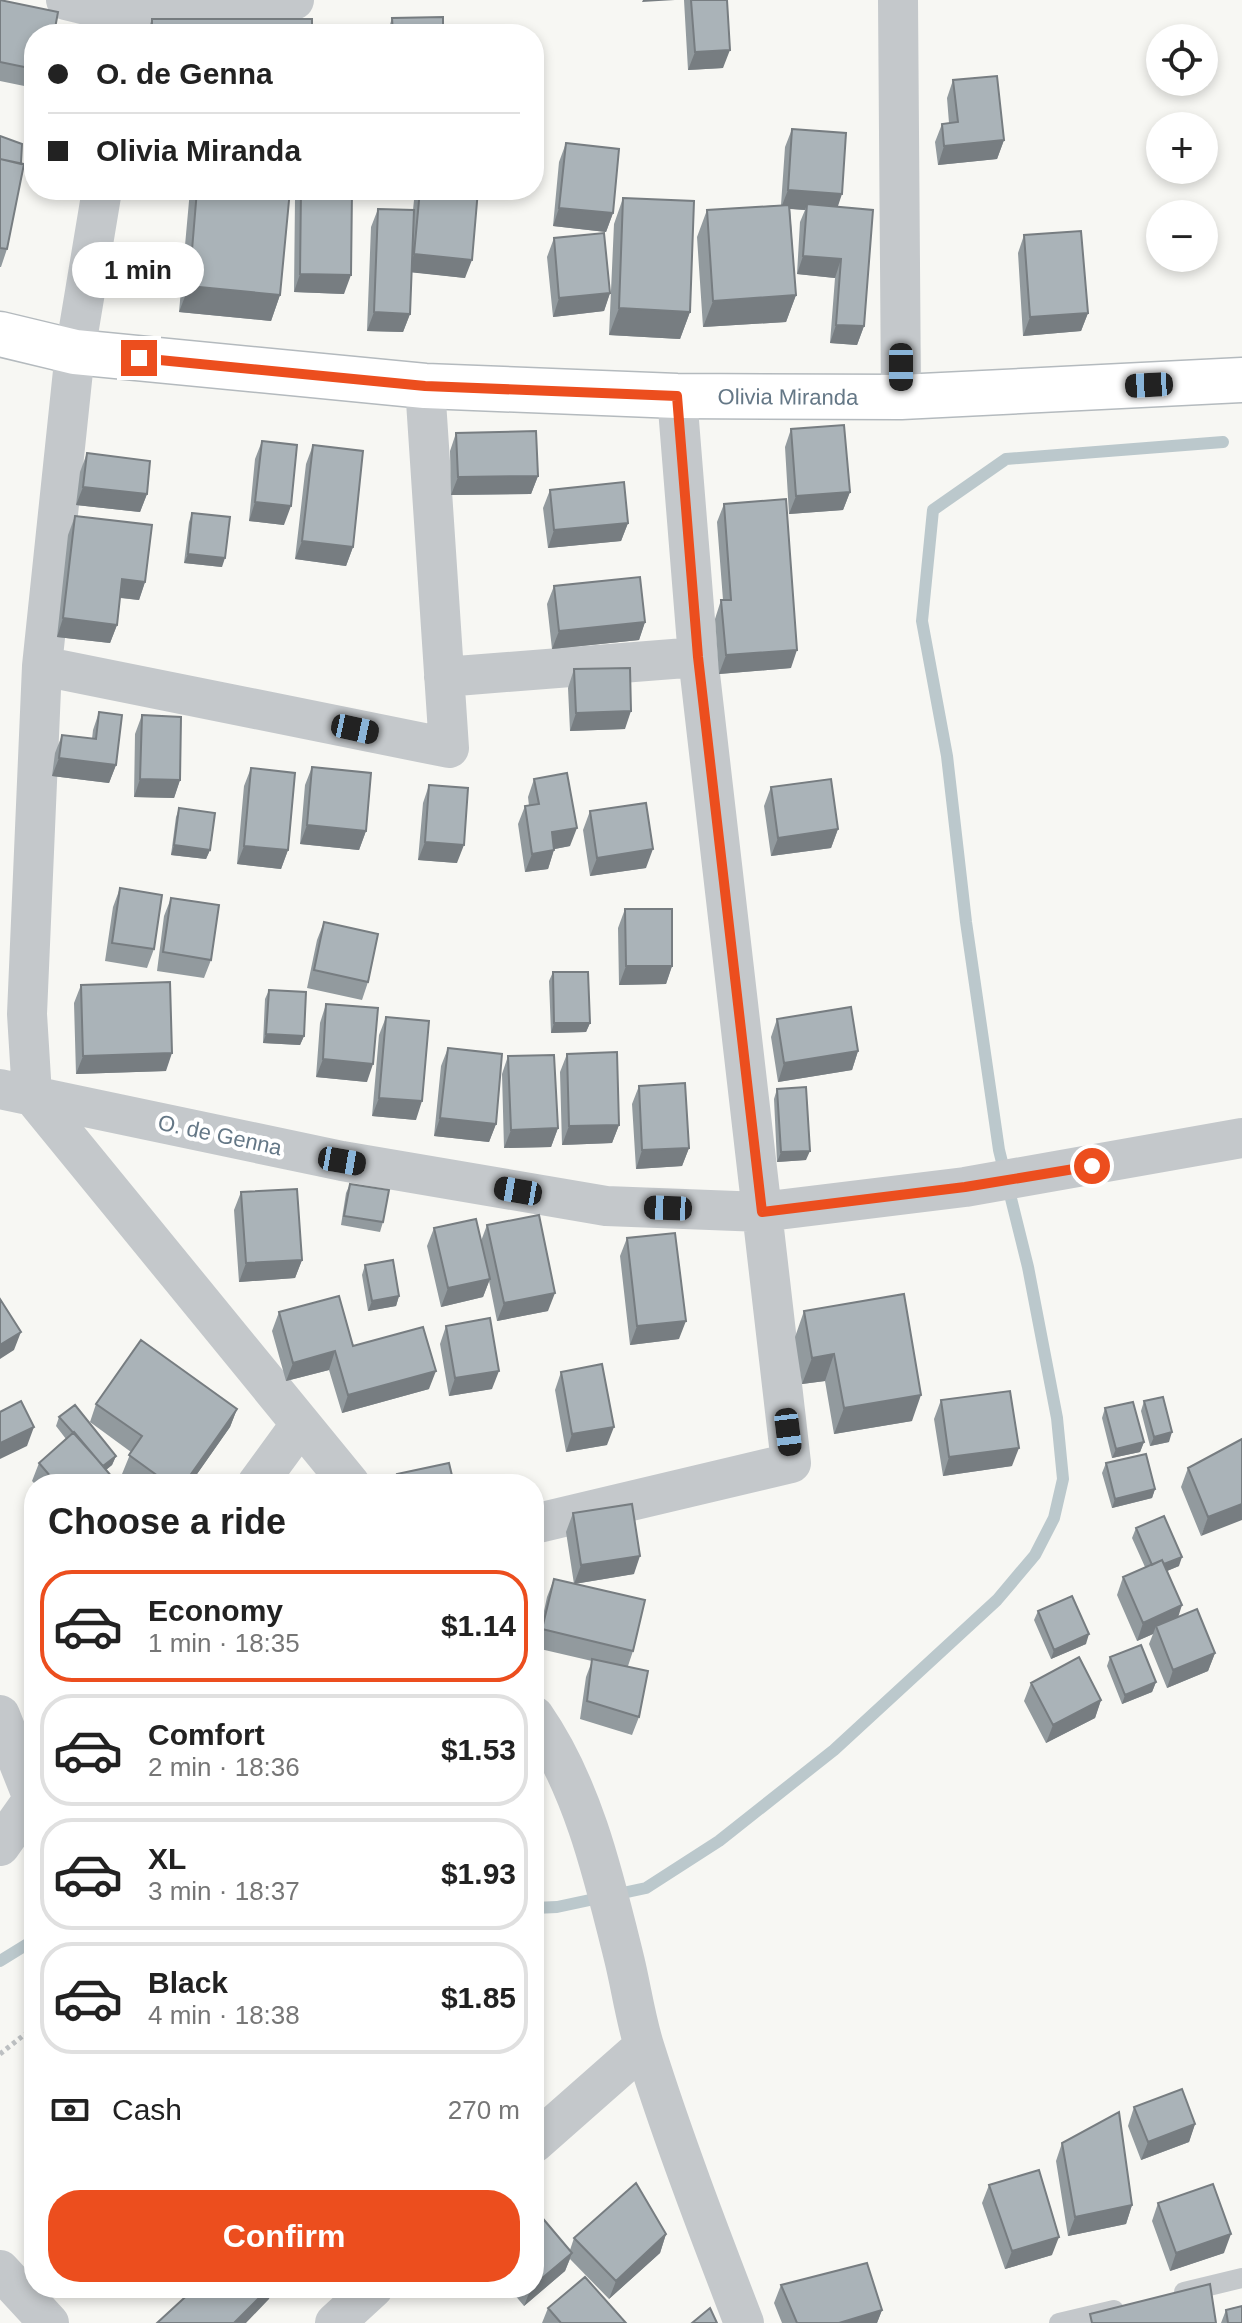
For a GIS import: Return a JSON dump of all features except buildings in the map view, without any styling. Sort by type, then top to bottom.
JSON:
[{"type":"street","points":[[66,0],[132,17],[244,9],[294,0]]},
{"type":"street","points":[[898,0],[901,397]]},
{"type":"street","points":[[100,200],[75,352],[42,666],[27,1014],[11,1100],[342,1474]]},
{"type":"street","name":"Olivia Miranda","points":[[0,334],[75,352],[425,386],[677,396],[901,397],[1242,380]]},
{"type":"street","points":[[42,666],[449,748],[425,386]]},
{"type":"street","points":[[544,1522],[791,1463],[698,657],[677,396]]},
{"type":"street","points":[[444,677],[698,657]]},
{"type":"street","name":"O. de Genna","points":[[11,1100],[606,1206],[762,1212],[1031,1177],[1242,1138]]},
{"type":"street","points":[[264,1474],[300,1425]]},
{"type":"street","points":[[0,1715],[24,1774]]},
{"type":"street","points":[[544,1730],[578,1800],[624,1954],[644,2046],[744,2323]]},
{"type":"street","points":[[0,1846],[24,1813]]},
{"type":"street","points":[[544,2134],[644,2046]]},
{"type":"street","points":[[0,2270],[24,2296]]},
{"type":"street","points":[[26,2298],[49,2323]]},
{"type":"street","points":[[335,2323],[362,2298]]},
{"type":"lane","points":[[1166,2297],[1242,2278]]},
{"type":"lane","points":[[1059,2323],[1135,2304]]},
{"type":"path","points":[[0,2054],[24,2035]]},
{"type":"waterway","points":[[544,1908],[646,1888],[719,1841],[834,1750],[997,1600],[1035,1555],[1054,1518],[1063,1479],[1057,1418],[1028,1267],[999,1150],[966,922],[947,756],[922,621],[933,510],[1006,459],[1223,442]]},
{"type":"waterway","points":[[0,1961],[24,1946]]},
{"type":"route","points":[[139,358],[425,386],[677,396],[698,657],[762,1212],[965,1187],[1092,1166]]}]
